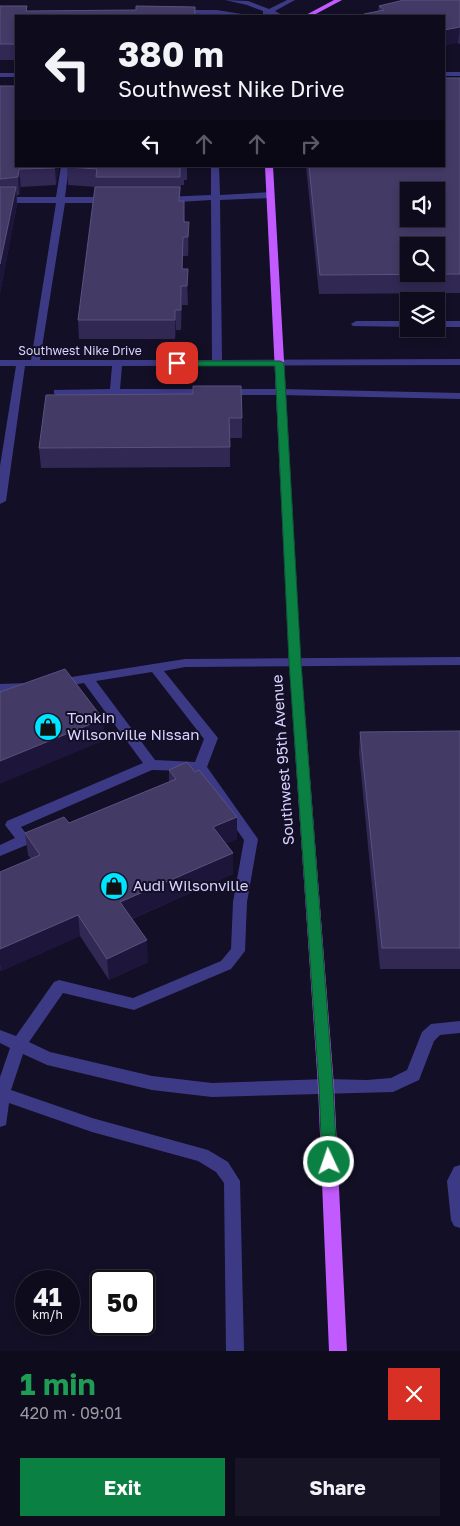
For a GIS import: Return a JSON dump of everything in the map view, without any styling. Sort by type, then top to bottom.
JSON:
[{"type":"main road","points":[[309,15],[339,0]]},
{"type":"main road","name":"Southwest 95th Avenue","points":[[269,167],[295,662],[326,1086],[338,1351]]},
{"type":"street","points":[[228,0],[248,3],[278,15]]},
{"type":"street","points":[[255,15],[268,12],[292,0]]},
{"type":"street","points":[[168,12],[217,12],[242,15]]},
{"type":"street","points":[[445,74],[460,74]]},
{"type":"street","points":[[0,75],[15,75]]},
{"type":"street","points":[[36,363],[65,167]]},
{"type":"street","points":[[215,167],[216,363]]},
{"type":"street","points":[[150,200],[271,195]]},
{"type":"street","points":[[0,200],[120,200]]},
{"type":"street","points":[[356,324],[400,324]]},
{"type":"street","points":[[445,324],[460,324]]},
{"type":"street","name":"Southwest Nike Drive","points":[[0,363],[460,362]]},
{"type":"street","points":[[0,501],[4,448],[21,363]]},
{"type":"street","points":[[115,392],[118,363]]},
{"type":"street","points":[[58,392],[281,392],[460,396]]},
{"type":"street","points":[[0,688],[28,687],[154,667],[185,664],[460,661]]},
{"type":"street","points":[[154,667],[211,738],[200,767]]},
{"type":"street","points":[[88,678],[151,765]]},
{"type":"street","points":[[0,851],[24,840],[12,824],[151,765],[200,767]]},
{"type":"street","points":[[0,1120],[1,1094],[19,1044],[59,986],[134,1004],[226,965],[238,951],[240,902],[251,839],[200,767]]},
{"type":"street","points":[[0,1036],[47,1058],[152,1084],[212,1090],[326,1086],[367,1088],[393,1085],[413,1076],[428,1037],[436,1029],[460,1026]]},
{"type":"street","points":[[1,1094],[92,1125],[202,1155],[222,1166],[232,1181],[235,1351]]},
{"type":"street","points":[[460,1172],[455,1181],[460,1220]]},
{"type":"building","points":[[404,0],[460,0],[460,27],[445,30],[445,15],[364,14],[384,10],[379,6]]},
{"type":"building","points":[[0,6],[27,6],[26,11],[136,10],[136,6],[195,7],[195,15],[15,15],[15,44],[0,44]]},
{"type":"building","points":[[445,78],[460,78],[460,274],[445,274],[445,237],[400,237],[400,274],[320,275],[309,167],[445,167]]},
{"type":"building","points":[[0,86],[15,86],[15,167],[55,168],[19,169],[18,177],[0,179]]},
{"type":"building","points":[[67,167],[180,167],[180,177],[96,177],[97,169]]},
{"type":"building","points":[[0,187],[16,187],[0,264]]},
{"type":"building","points":[[95,187],[180,187],[179,201],[184,201],[184,222],[189,222],[188,237],[183,237],[182,269],[188,269],[187,286],[181,286],[181,310],[175,310],[175,320],[78,320]]},
{"type":"building","points":[[193,386],[241,386],[242,418],[229,418],[230,447],[39,448],[46,395],[193,394]]},
{"type":"building","name":"Tonkin Wilsonville Nissan","points":[[65,669],[103,719],[0,761],[0,692]]},
{"type":"building","points":[[460,731],[460,948],[382,948],[360,732]]},
{"type":"building","name":"Audi Wilsonville","points":[[187,762],[195,772],[199,770],[237,817],[213,827],[233,853],[120,902],[147,940],[107,959],[78,915],[0,949],[0,872],[40,855],[25,833],[64,817],[69,823],[176,779],[169,770]]},
{"type":"place","name":"Tonkin Wilsonville Nissan","points":[[48,727]]},
{"type":"place","name":"Audi Wilsonville","points":[[114,886]]},
{"type":"route","points":[[177,363],[280,363],[295,662],[326,1086],[329,1162]]}]
